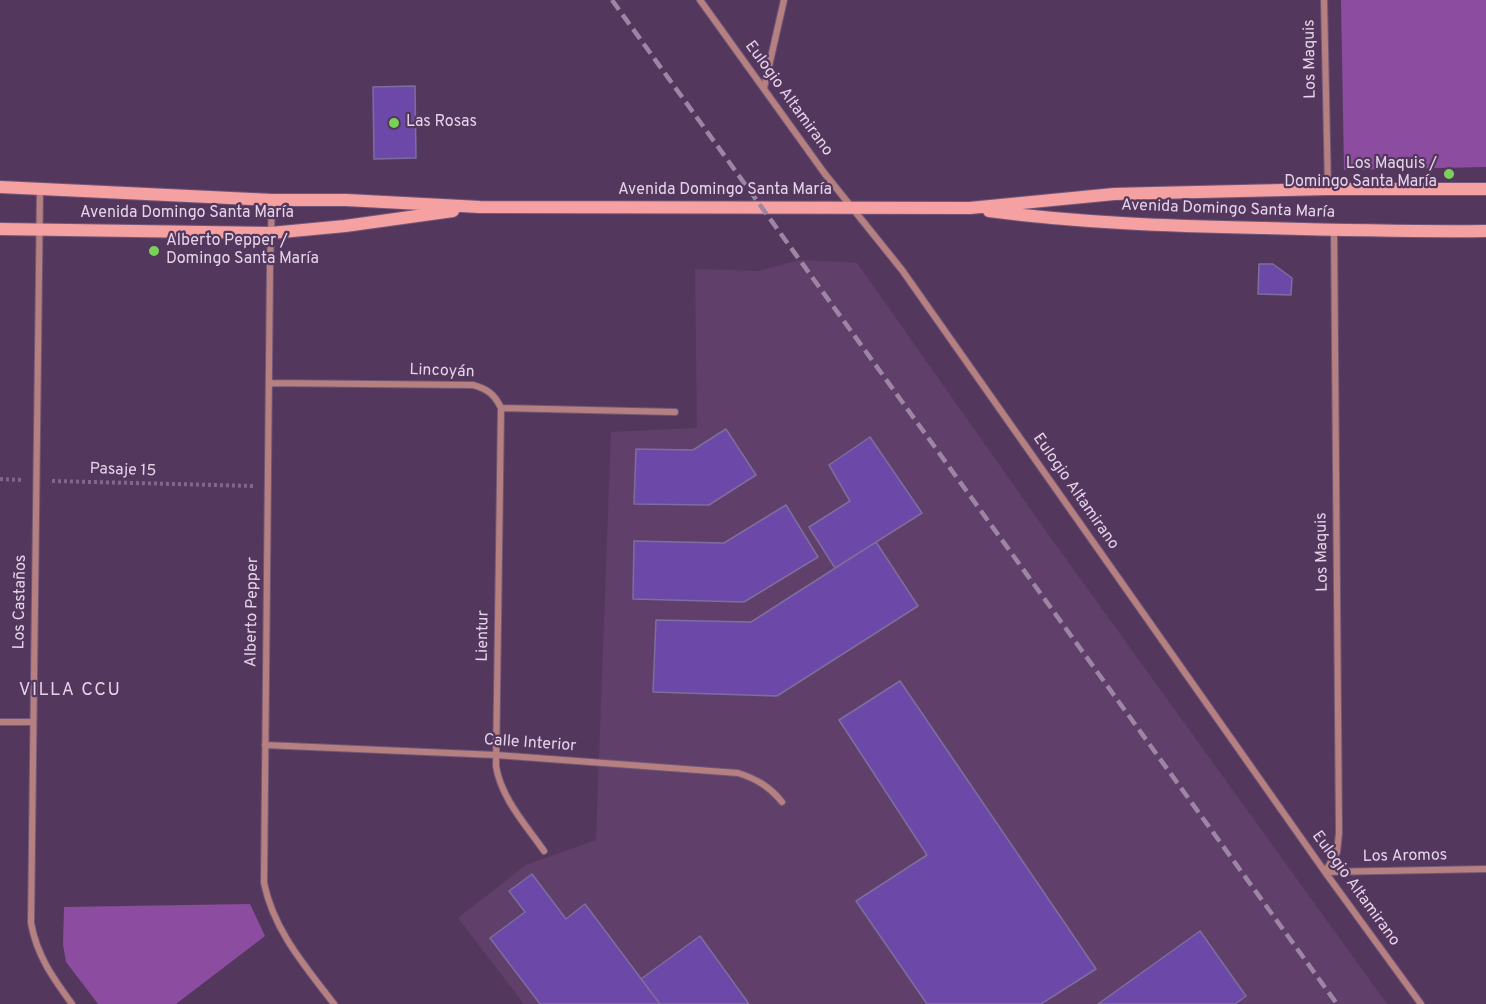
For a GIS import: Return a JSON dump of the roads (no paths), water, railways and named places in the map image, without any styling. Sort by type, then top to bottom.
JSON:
[{"type":"main road","name":"Avenida Domingo Santa María","points":[[0,188],[480,207],[853,208],[970,208],[1114,194],[1328,189],[1486,189]]},
{"type":"main road","name":"Avenida Domingo Santa María","points":[[0,229],[271,233],[345,226],[480,207]]},
{"type":"main road","name":"Avenida Domingo Santa María","points":[[970,208],[1036,217],[1157,225],[1486,231]]},
{"type":"street","name":"Eulogio Altamirano","points":[[700,0],[825,174],[902,270],[1325,872],[1421,1004]]},
{"type":"street","points":[[764,88],[784,0]]},
{"type":"street","name":"Los Maquis","points":[[1324,0],[1328,189]]},
{"type":"street","name":"Los Castaños","points":[[40,188],[31,923],[41,959],[72,1004]]},
{"type":"street","name":"Alberto Pepper","points":[[272,200],[264,868],[267,898],[280,930],[334,1004]]},
{"type":"street","name":"Los Maquis","points":[[1325,872],[1337,852],[1340,833],[1334,230]]},
{"type":"street","name":"Lincoyán","points":[[269,383],[473,385],[483,387],[492,393],[501,408]]},
{"type":"street","points":[[501,408],[675,412]]},
{"type":"street","name":"Lientur","points":[[501,408],[496,755],[498,777],[504,793],[544,851]]},
{"type":"street","points":[[0,722],[33,722]]},
{"type":"street","name":"Calle Interior","points":[[265,745],[496,755],[738,773],[764,784],[782,802]]},
{"type":"street","name":"Los Aromos","points":[[1325,872],[1486,868]]},
{"type":"railway","points":[[612,0],[1337,1004]]},
{"type":"place","name":"Las Rosas","points":[[394,123]]},
{"type":"place","name":"Los Maquis / Domingo Santa María","points":[[1449,174]]},
{"type":"place","name":"Alberto Pepper / Domingo Santa María","points":[[154,251]]},
{"type":"district","name":"VILLA CCU","points":[[70,691]]}]
